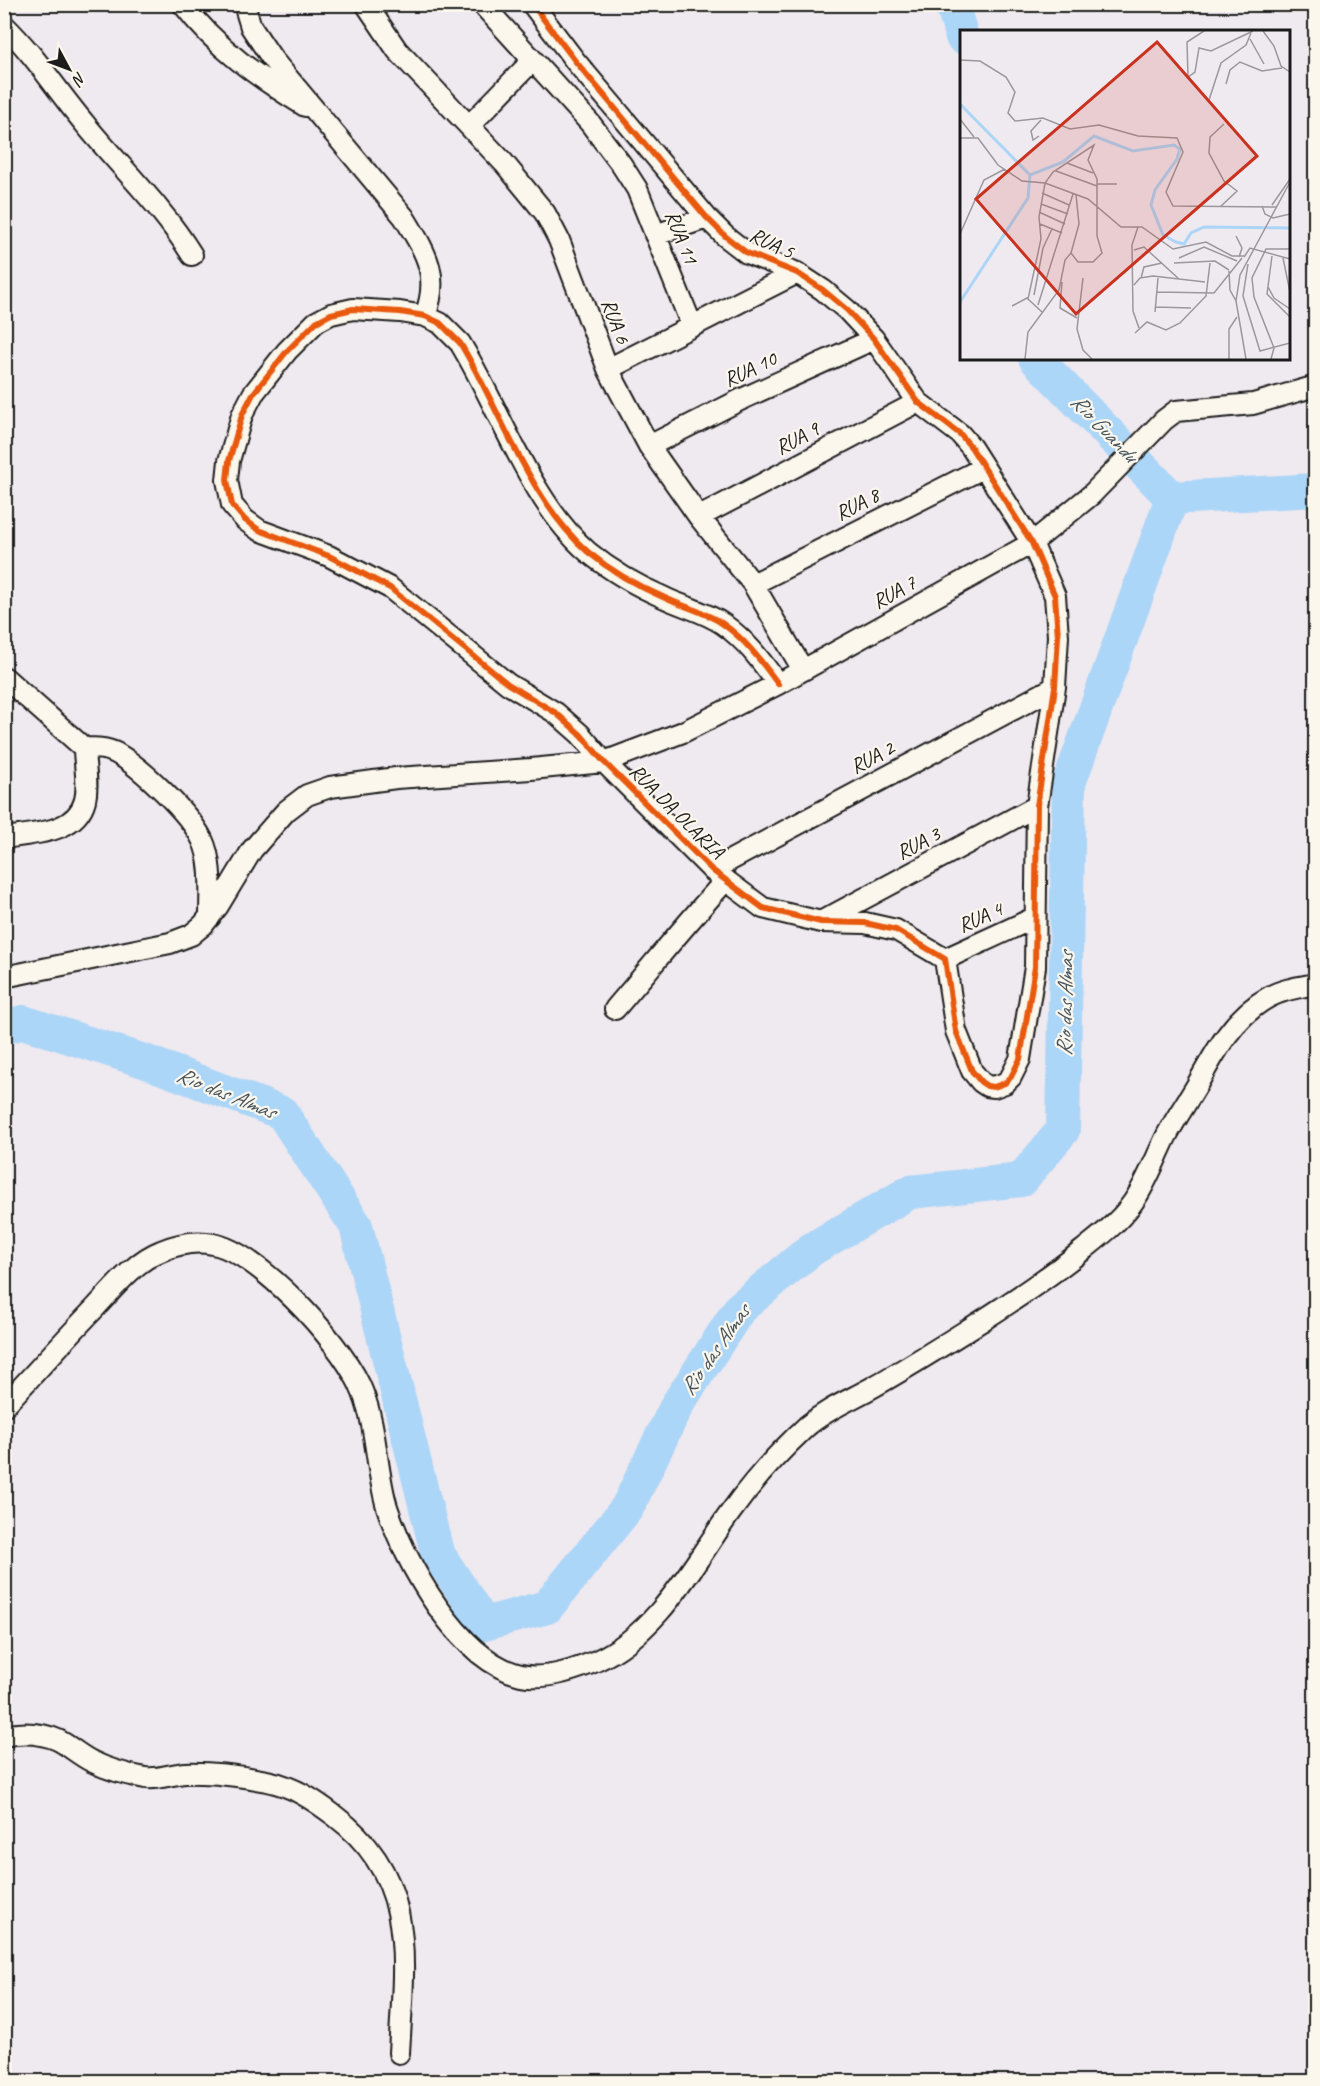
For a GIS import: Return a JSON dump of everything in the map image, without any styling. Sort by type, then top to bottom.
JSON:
[{"type":"street","points":[[183,4],[212,38],[256,75],[318,114]]},
{"type":"street","points":[[244,4],[251,27],[264,46],[404,217],[423,249],[432,282],[431,301],[425,316],[440,323],[459,344],[542,497],[573,538],[615,573],[721,623],[744,640],[778,684]]},
{"type":"street","name":"RUA 6","points":[[366,4],[397,50],[504,163],[545,213],[559,240],[608,369],[649,446],[699,518],[753,584],[803,670]]},
{"type":"street","name":"RUA 11","points":[[482,4],[605,140],[637,189],[692,326]]},
{"type":"street","name":"RUA 5","points":[[532,4],[576,62],[707,218],[725,236],[747,252],[797,273],[823,290],[847,310],[874,339],[918,402],[960,434],[971,447],[982,468],[1032,543],[1055,596],[1058,665],[1037,806],[1035,967],[1020,1059],[1011,1077],[1005,1083],[994,1087],[987,1086],[972,1071],[956,1030],[945,959]]},
{"type":"street","points":[[4,25],[38,62],[84,123],[158,205],[192,255]]},
{"type":"street","points":[[469,126],[532,61]]},
{"type":"street","points":[[655,235],[707,218]]},
{"type":"street","points":[[608,369],[797,273]]},
{"type":"street","name":"RUA DA OLARIA","points":[[425,316],[372,309],[353,309],[331,314],[316,322],[268,374],[253,394],[242,415],[231,451],[227,480],[232,505],[245,520],[259,530],[329,556],[390,588],[508,684],[556,712],[719,875],[764,908],[821,922],[865,923],[896,930],[945,959]]},
{"type":"street","name":"RUA 10","points":[[649,446],[742,399],[874,339]]},
{"type":"street","name":"RUA 7","points":[[4,977],[170,943],[191,935],[210,917],[227,894],[252,850],[297,800],[307,795],[330,787],[396,778],[604,762],[683,732],[778,684],[1032,543],[1091,495],[1164,420],[1176,411],[1253,404],[1316,386]]},
{"type":"street","name":"RUA 9","points":[[699,518],[918,402]]},
{"type":"street","name":"RUA 8","points":[[753,584],[982,468]]},
{"type":"street","points":[[4,676],[84,748],[104,748],[133,765],[194,825],[206,850],[210,917]]},
{"type":"street","name":"RUA 2","points":[[615,1009],[669,947],[719,875],[1055,687]]},
{"type":"street","points":[[4,838],[48,831],[62,826],[80,812],[85,799],[86,787],[84,748]]},
{"type":"street","name":"RUA 3","points":[[821,922],[1037,806]]},
{"type":"street","name":"RUA 4","points":[[945,959],[1035,918]]},
{"type":"street","points":[[4,1407],[129,1272],[148,1258],[157,1252],[194,1241],[224,1247],[257,1265],[286,1292],[315,1323],[352,1369],[364,1395],[387,1505],[418,1573],[450,1623],[480,1655],[499,1667],[525,1676],[552,1675],[573,1670],[600,1659],[636,1637],[670,1599],[734,1508],[785,1447],[811,1423],[835,1406],[920,1360],[1032,1289],[1107,1231],[1137,1196],[1168,1134],[1221,1041],[1243,1017],[1271,996],[1316,984]]},
{"type":"street","points":[[4,1736],[23,1732],[58,1740],[93,1762],[146,1778],[183,1773],[204,1773],[282,1784],[318,1803],[339,1819],[365,1842],[375,1855],[392,1890],[404,1942],[399,2053]]},
{"type":"waterway","name":"Rio Guandu","points":[[952,4],[960,30]]},
{"type":"waterway","name":"Rio Guandu","points":[[1037,360],[1172,498]]},
{"type":"waterway","name":"Rio das Almas","points":[[4,1028],[23,1022],[147,1062],[282,1113],[356,1226],[437,1552],[484,1624],[547,1607],[627,1508],[677,1405],[740,1308],[812,1249],[910,1192],[1021,1180],[1063,1130],[1069,783],[1172,498],[1316,490]]},
{"type":"cycle path","points":[[532,4],[576,62],[707,218],[725,236],[747,253],[797,273],[823,290],[847,310],[874,339],[918,402],[960,434],[971,447],[1032,543],[1055,596],[1058,636],[1055,687],[1037,806],[1035,967],[1020,1059],[1011,1077],[1005,1083],[994,1087],[987,1086],[972,1071],[956,1031],[945,959],[896,930],[865,923],[821,922],[763,908],[712,870],[604,762],[580,734],[556,713],[508,684],[390,588],[329,556],[259,530],[245,520],[232,505],[227,480],[229,461],[242,415],[253,394],[287,351],[316,322],[331,314],[353,309],[400,312],[425,316],[440,323],[460,343],[517,453],[549,507],[567,531],[588,552],[625,578],[723,624],[746,644],[778,684]]}]
